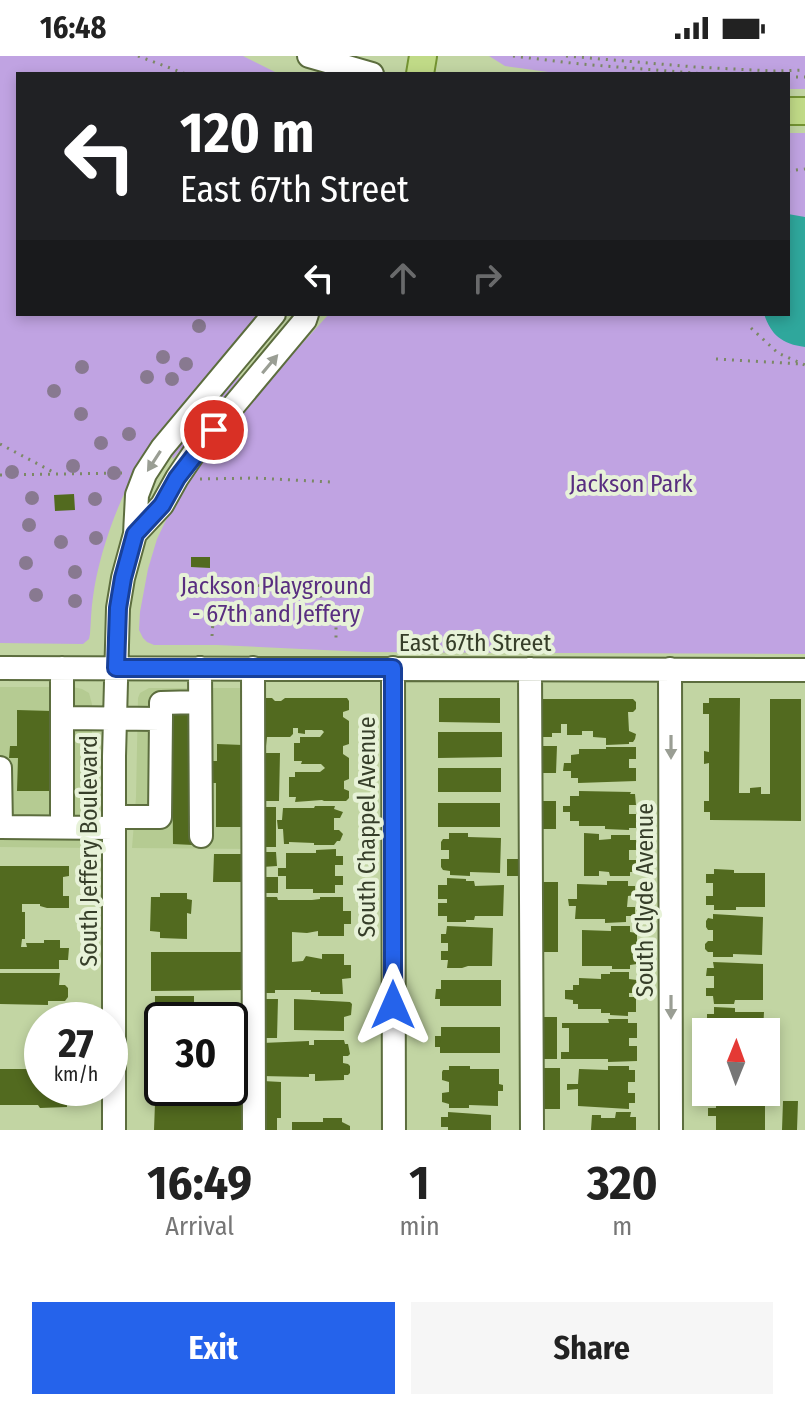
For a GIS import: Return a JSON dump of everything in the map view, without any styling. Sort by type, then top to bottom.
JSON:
[{"type":"street","points":[[309,56],[365,72]]},
{"type":"street","name":"South Jeffery Boulevard","points":[[114,1130],[118,608],[135,534],[137,495],[145,474],[175,431],[272,316]]},
{"type":"street","points":[[135,534],[162,505],[194,453],[289,341],[306,316]]},
{"type":"street","name":"East 67th Street","points":[[0,668],[805,670]]},
{"type":"street","points":[[62,668],[62,827]]},
{"type":"street","points":[[200,668],[201,836]]},
{"type":"street","points":[[253,668],[254,1130]]},
{"type":"street","name":"South Chappel Avenue","points":[[393,668],[394,1130]]},
{"type":"street","points":[[530,669],[532,1130]]},
{"type":"street","name":"South Clyde Avenue","points":[[670,669],[671,1130]]},
{"type":"street","points":[[0,768],[1,827],[62,827],[160,817],[161,703],[200,702]]},
{"type":"street","points":[[62,718],[161,719]]},
{"type":"path","points":[[138,56],[181,72]]},
{"type":"path","points":[[513,56],[681,72]]},
{"type":"path","points":[[566,56],[773,71],[805,70]]},
{"type":"path","points":[[631,59],[631,68]]},
{"type":"path","points":[[751,328],[778,353],[804,365]]},
{"type":"path","points":[[716,359],[804,365]]},
{"type":"path","points":[[0,444],[57,474]]},
{"type":"path","points":[[0,475],[130,473]]},
{"type":"path","points":[[189,478],[331,482]]},
{"type":"path","points":[[212,636],[213,622],[224,616],[226,611],[224,599],[230,584],[248,582],[274,587],[298,578],[315,584],[320,593],[323,616],[336,623],[336,638]]},
{"type":"shaded area","points":[[0,687],[73,687],[89,693],[92,704],[92,848],[0,847]]},
{"type":"shaded area","points":[[149,688],[253,688],[253,849],[132,848],[138,698]]},
{"type":"green space","points":[[0,56],[243,56],[275,72],[16,72],[16,316],[258,316],[176,412],[134,474],[103,550],[95,582],[89,639],[83,644],[0,643]]},
{"type":"green space","points":[[489,56],[805,56],[805,89],[790,89],[790,72],[548,72],[505,66]]},
{"type":"green space","name":"Jackson Park","points":[[790,133],[805,133],[805,654],[366,652],[154,645],[143,638],[139,630],[148,569],[157,539],[186,478],[218,437],[327,316],[790,316]]},
{"type":"green space","points":[[238,376],[239,379],[173,459],[186,435]]},
{"type":"water","points":[[790,214],[805,217],[805,347],[790,344],[770,328],[765,316],[790,316]]},
{"type":"building","points":[[74,494],[75,510],[55,511],[54,495]]},
{"type":"building","points":[[191,557],[210,557],[210,568],[191,567]]},
{"type":"building","points":[[263,698],[281,701],[285,698],[347,698],[349,710],[343,712],[343,717],[349,721],[349,744],[343,746],[343,754],[349,758],[349,779],[344,781],[344,789],[349,791],[346,801],[295,802],[296,797],[289,797],[289,777],[295,777],[295,772],[320,772],[325,768],[321,764],[294,761],[294,743],[300,743],[300,737],[320,737],[324,732],[305,730],[305,734],[293,728],[290,737],[267,737],[266,746],[259,745]]},
{"type":"building","points":[[439,698],[500,698],[500,723],[439,722]]},
{"type":"building","points":[[709,698],[740,698],[739,793],[750,793],[750,788],[761,787],[761,794],[770,794],[770,699],[801,699],[801,821],[710,820],[710,812],[704,812],[704,801],[709,801],[709,763],[704,764],[704,751],[709,752],[709,714],[703,714],[703,703],[709,703]]},
{"type":"building","points":[[539,699],[633,699],[636,709],[628,712],[629,731],[636,734],[635,739],[629,744],[606,745],[606,738],[593,737],[593,731],[567,735],[567,724],[561,724],[561,733],[539,737]]},
{"type":"building","points":[[17,710],[52,711],[51,791],[17,791],[18,758],[9,758],[10,746],[17,746]]},
{"type":"building","points":[[172,713],[194,713],[193,845],[173,844]]},
{"type":"building","points":[[438,732],[502,732],[502,757],[438,758]]},
{"type":"building","points":[[217,744],[243,745],[242,827],[216,827],[216,783],[211,783],[211,761],[217,761]]},
{"type":"building","points":[[540,746],[557,746],[556,773],[539,773]]},
{"type":"building","points":[[636,747],[636,759],[629,759],[629,768],[636,768],[636,781],[578,783],[578,778],[571,778],[571,771],[563,771],[564,763],[571,763],[571,755],[579,754],[579,749]]},
{"type":"building","points":[[263,753],[280,753],[279,801],[262,801]]},
{"type":"building","points":[[438,768],[501,768],[501,792],[438,792]]},
{"type":"building","points":[[579,791],[635,794],[636,805],[629,805],[629,814],[636,814],[636,828],[605,829],[605,826],[579,826],[579,821],[570,821],[570,812],[563,812],[563,806],[570,806],[570,796],[579,796]]},
{"type":"building","points":[[540,801],[556,801],[556,829],[540,829]]},
{"type":"building","points":[[438,803],[500,803],[500,827],[438,827]]},
{"type":"building","points":[[335,806],[334,809],[343,812],[340,818],[334,818],[334,830],[343,834],[340,841],[334,845],[284,844],[283,829],[278,829],[277,820],[282,820],[283,808]]},
{"type":"building","points":[[260,807],[276,807],[276,847],[260,847]]},
{"type":"building","points":[[449,833],[501,838],[500,873],[450,875],[450,871],[443,870],[441,859],[449,859],[449,850],[441,850],[441,842],[449,839]]},
{"type":"building","points":[[584,833],[599,834],[599,840],[611,839],[611,835],[630,835],[630,840],[636,840],[636,850],[629,850],[629,860],[636,860],[636,872],[630,872],[630,876],[610,876],[609,872],[599,871],[599,876],[584,876]]},
{"type":"building","points":[[336,849],[336,856],[343,856],[343,865],[335,865],[335,876],[343,876],[343,885],[335,885],[335,893],[286,889],[286,876],[278,876],[278,868],[286,868],[286,853]]},
{"type":"building","points":[[261,852],[276,852],[277,866],[262,867]]},
{"type":"building","points":[[214,854],[243,854],[243,882],[213,882]]},
{"type":"building","points":[[507,859],[523,859],[523,876],[507,876]]},
{"type":"building","points":[[0,866],[69,866],[69,876],[63,877],[63,896],[69,896],[69,908],[22,904],[25,939],[22,939],[21,947],[27,947],[26,943],[60,940],[60,948],[69,948],[68,960],[59,960],[59,969],[0,969]]},
{"type":"building","points":[[714,869],[734,870],[734,873],[765,873],[765,907],[714,910],[714,905],[706,905],[706,896],[713,896],[713,883],[706,883],[706,874],[714,874]]},
{"type":"building","points":[[261,877],[278,877],[278,893],[261,893]]},
{"type":"building","points":[[447,878],[474,881],[475,886],[504,885],[503,916],[475,916],[474,920],[466,922],[447,922],[447,916],[438,916],[438,903],[447,903],[447,899],[438,899],[438,885],[447,885]]},
{"type":"building","points":[[607,881],[628,881],[628,886],[635,886],[635,895],[628,896],[627,907],[635,907],[635,916],[626,916],[626,922],[575,919],[576,906],[569,906],[568,899],[577,899],[577,884],[607,885]]},
{"type":"building","points":[[541,882],[558,882],[558,952],[541,952]]},
{"type":"building","points":[[160,893],[187,893],[187,899],[192,900],[191,914],[187,913],[187,939],[160,938],[160,932],[150,931],[151,897],[160,897]]},
{"type":"building","points":[[262,897],[312,900],[343,897],[343,911],[351,911],[351,924],[344,924],[344,936],[318,936],[318,931],[292,932],[292,962],[303,961],[306,956],[322,959],[322,954],[344,954],[344,965],[351,965],[351,978],[342,979],[343,994],[320,994],[311,990],[261,993]]},
{"type":"building","points":[[713,914],[763,917],[762,955],[713,957],[713,952],[705,949],[705,944],[713,941],[713,930],[708,930],[706,921],[713,919]]},
{"type":"building","points":[[447,926],[493,928],[492,966],[447,968],[448,960],[441,960],[441,951],[448,951],[448,943],[441,943],[441,934],[446,934]]},
{"type":"building","points":[[611,926],[630,926],[630,932],[637,933],[637,947],[631,949],[636,949],[637,964],[630,965],[630,969],[582,966],[582,930],[611,931]]},
{"type":"building","points":[[151,952],[246,952],[247,990],[151,991]]},
{"type":"building","points":[[713,962],[763,964],[763,1000],[714,1004],[713,996],[706,996],[706,988],[714,988],[714,976],[706,976],[707,968],[714,968]]},
{"type":"building","points":[[629,972],[629,979],[637,980],[636,993],[629,993],[629,997],[636,997],[636,1012],[628,1012],[628,1016],[610,1015],[601,1013],[601,1009],[578,1009],[578,1004],[573,1004],[573,1000],[565,999],[565,990],[573,990],[573,985],[579,985],[579,978],[601,979],[601,974]]},
{"type":"building","points":[[0,973],[60,973],[59,985],[68,988],[65,1001],[0,1004]]},
{"type":"building","points":[[441,980],[501,980],[501,1006],[440,1006],[440,999],[435,999],[436,989],[441,989]]},
{"type":"building","points":[[155,996],[194,996],[194,1002],[155,1002]]},
{"type":"building","points":[[261,999],[278,999],[277,1038],[261,1038]]},
{"type":"building","points":[[294,999],[350,1002],[351,1015],[344,1017],[344,1031],[294,1030]]},
{"type":"building","points":[[714,1007],[735,1008],[735,1012],[764,1012],[764,1018],[707,1018],[707,1014],[714,1014]]},
{"type":"building","points":[[541,1017],[557,1017],[557,1059],[542,1059]]},
{"type":"building","points":[[608,1019],[628,1019],[628,1023],[637,1023],[637,1038],[629,1038],[629,1046],[637,1046],[637,1061],[561,1059],[561,1052],[569,1052],[569,1028],[562,1028],[562,1023],[609,1023]]},
{"type":"building","points":[[441,1027],[500,1027],[500,1053],[440,1053],[440,1047],[435,1047],[435,1036],[441,1036]]},
{"type":"building","points":[[314,1040],[344,1040],[348,1044],[350,1054],[343,1056],[343,1063],[350,1066],[350,1073],[344,1075],[344,1080],[315,1081],[315,1074],[309,1074],[309,1077],[261,1076],[262,1043],[309,1041],[309,1045],[314,1045]]},
{"type":"building","points":[[449,1066],[499,1069],[499,1084],[503,1085],[503,1091],[498,1091],[498,1106],[449,1108],[449,1104],[442,1102],[442,1093],[449,1092],[449,1082],[442,1080],[442,1072],[449,1070]]},
{"type":"building","points":[[608,1066],[629,1066],[629,1070],[635,1070],[635,1082],[628,1082],[628,1093],[635,1093],[635,1103],[629,1103],[629,1109],[578,1106],[578,1089],[567,1090],[567,1084],[578,1084],[579,1069],[608,1070]]},
{"type":"building","points":[[543,1068],[560,1068],[560,1109],[543,1109]]},
{"type":"building","points":[[0,1069],[24,1069],[24,1105],[0,1105]]},
{"type":"building","points":[[263,1081],[281,1082],[281,1118],[277,1118],[277,1130],[262,1130]]},
{"type":"building","points":[[783,1101],[798,1101],[797,1130],[782,1130]]},
{"type":"building","points":[[39,1106],[67,1106],[67,1107]]},
{"type":"building","points":[[155,1106],[246,1106],[246,1130],[154,1130]]},
{"type":"building","points":[[765,1106],[765,1130],[716,1130],[716,1116],[708,1116],[708,1108]]},
{"type":"building","points":[[448,1112],[491,1115],[491,1130],[448,1130],[448,1127],[441,1127],[441,1117],[448,1117]]},
{"type":"building","points":[[616,1112],[631,1112],[630,1117],[636,1117],[636,1130],[591,1130],[592,1115],[615,1118]]},
{"type":"building","points":[[323,1118],[342,1118],[350,1130],[292,1130],[292,1122],[323,1122]]},
{"type":"route","points":[[214,430],[194,453],[162,505],[135,534],[118,608],[116,668],[393,668],[393,1005]]},
{"type":"park label","name":"Jackson Playground - 67th and Jeffery","points":[[276,600]]}]
